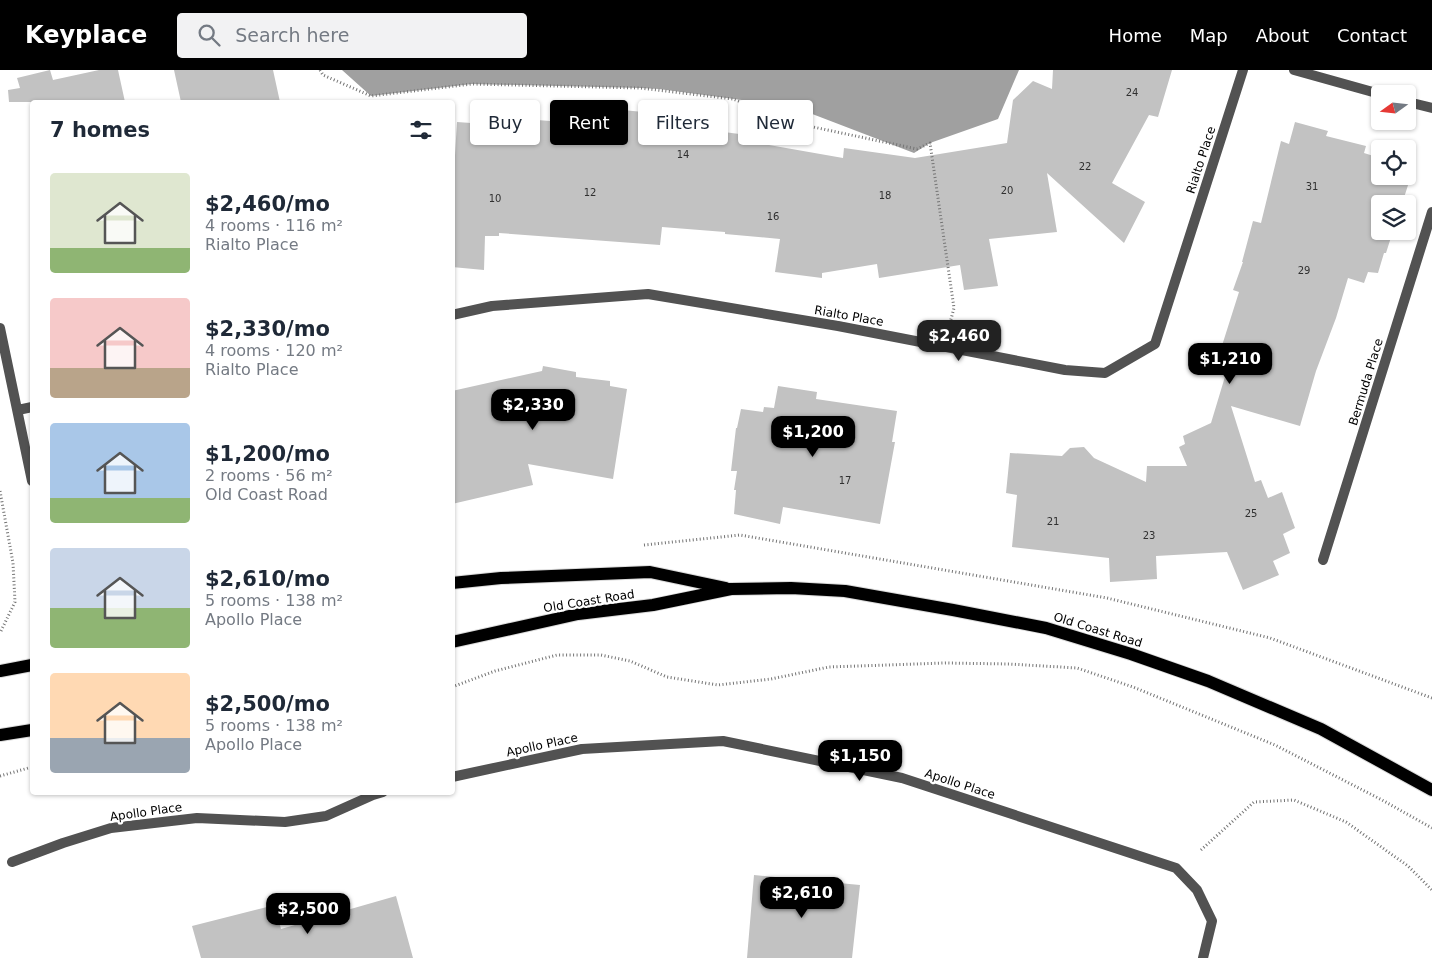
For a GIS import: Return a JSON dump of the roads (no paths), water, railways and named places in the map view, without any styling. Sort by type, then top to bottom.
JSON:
[{"type":"main road","name":"Old Coast Road","points":[[455,583],[501,578],[650,572],[731,589]]},
{"type":"main road","name":"Old Coast Road","points":[[455,641],[578,614],[653,605],[731,589],[791,588],[845,591],[1046,628],[1131,654],[1208,681],[1321,728],[1432,790]]},
{"type":"main road","points":[[0,671],[30,665]]},
{"type":"main road","points":[[0,735],[30,730]]},
{"type":"street","name":"Rialto Place","points":[[455,314],[492,306],[648,294],[838,326],[1065,370],[1105,373],[1155,344],[1243,70]]},
{"type":"street","points":[[1294,70],[1371,91]]},
{"type":"street","points":[[1416,104],[1432,108]]},
{"type":"street","name":"Bermuda Place","points":[[1323,560],[1432,212]]},
{"type":"street","points":[[0,328],[30,471]]},
{"type":"street","points":[[18,410],[30,407]]},
{"type":"street","name":"Apollo Place","points":[[455,776],[582,749],[723,741],[902,778],[1176,868],[1197,890],[1212,921],[1203,958]]},
{"type":"street","name":"Apollo Place","points":[[12,862],[111,828],[197,818],[285,822],[326,816],[372,795]]}]
